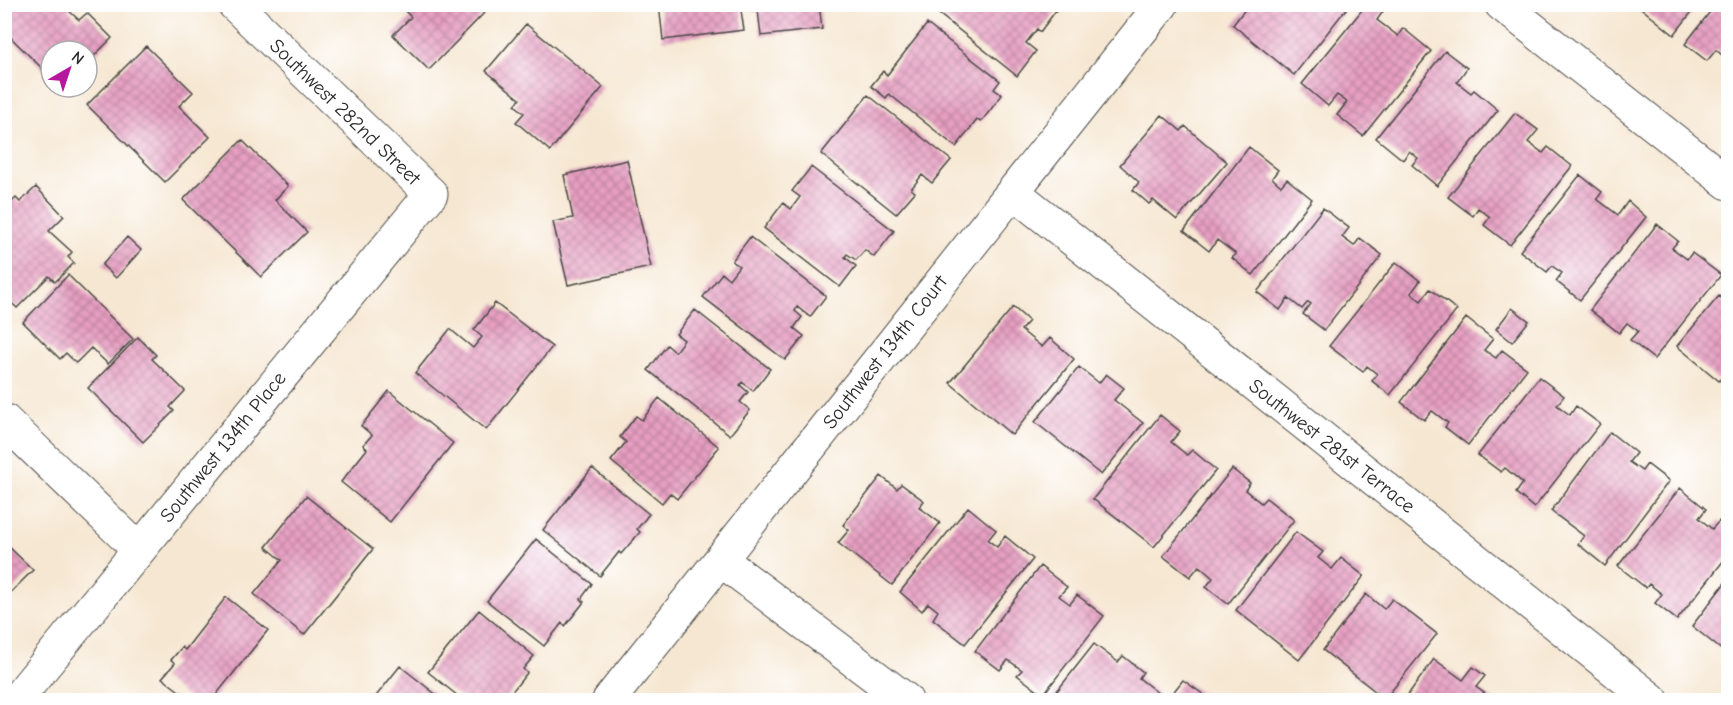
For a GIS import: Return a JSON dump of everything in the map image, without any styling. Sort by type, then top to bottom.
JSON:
[{"type":"street","name":"Southwest 282nd Street","points":[[234,4],[430,194]]},
{"type":"street","name":"Southwest 134th Court","points":[[609,700],[1162,4]]},
{"type":"street","points":[[1501,4],[1728,183]]},
{"type":"street","name":"Southwest 281st Terrace","points":[[1013,192],[1652,700]]},
{"type":"street","name":"Southwest 134th Place","points":[[16,700],[430,194]]},
{"type":"street","points":[[4,420],[138,549]]},
{"type":"street","points":[[721,560],[906,700]]},
{"type":"building","points":[[4,4],[73,4],[68,10],[79,20],[87,13],[112,38],[99,51],[99,39],[39,39],[39,65],[4,31]]},
{"type":"building","points":[[398,4],[479,4],[486,11],[429,70],[393,35],[411,17]]},
{"type":"building","points":[[659,4],[740,4],[744,30],[663,40]]},
{"type":"building","points":[[751,4],[819,4],[822,29],[761,36],[758,10],[752,11]]},
{"type":"building","points":[[938,4],[1051,4],[1057,9],[1040,32],[1037,29],[1026,43],[1036,51],[1017,76],[934,10]]},
{"type":"building","points":[[1249,4],[1350,4],[1294,75],[1233,25]]},
{"type":"building","points":[[1636,4],[1698,4],[1674,35]]},
{"type":"building","points":[[1716,4],[1728,4],[1728,60],[1716,50],[1707,61],[1685,44]]},
{"type":"building","points":[[1366,5],[1377,5],[1384,10],[1377,20],[1398,36],[1403,28],[1431,51],[1363,136],[1337,115],[1347,102],[1337,95],[1328,106],[1302,84]]},
{"type":"building","points":[[526,24],[603,87],[550,151],[516,122],[524,113],[515,105],[520,99],[486,71]]},
{"type":"building","points":[[927,24],[1000,81],[994,89],[1002,95],[981,122],[977,120],[956,147],[889,94],[886,98],[871,86],[883,71],[887,75]]},
{"type":"building","points":[[146,46],[193,92],[179,106],[210,137],[165,182],[87,105],[93,99],[99,99],[99,93]]},
{"type":"building","points":[[1445,51],[1467,68],[1457,82],[1471,93],[1474,90],[1498,110],[1437,186],[1412,165],[1418,158],[1409,151],[1403,160],[1376,138]]},
{"type":"building","points":[[868,95],[951,160],[932,183],[922,175],[911,189],[915,192],[896,214],[821,154]]},
{"type":"building","points":[[1515,113],[1538,130],[1528,142],[1543,153],[1548,147],[1572,166],[1510,245],[1484,225],[1490,217],[1478,208],[1473,216],[1448,197]]},
{"type":"building","points":[[1162,115],[1181,131],[1185,126],[1227,162],[1177,220],[1153,200],[1149,204],[1133,190],[1139,182],[1120,165]]},
{"type":"building","points":[[242,140],[288,186],[275,200],[307,232],[261,277],[183,200]]},
{"type":"building","points":[[1249,147],[1278,170],[1272,178],[1281,186],[1287,179],[1312,199],[1253,275],[1232,258],[1236,254],[1217,240],[1209,251],[1184,231]]},
{"type":"building","points":[[627,160],[651,267],[568,285],[553,222],[573,218],[564,175]]},
{"type":"building","points":[[811,167],[894,231],[874,257],[865,250],[856,260],[847,254],[845,257],[856,266],[840,287],[764,228],[783,203],[791,209],[800,197],[792,191]]},
{"type":"building","points":[[1580,175],[1602,192],[1597,199],[1618,215],[1628,201],[1646,217],[1580,300],[1556,281],[1562,273],[1552,266],[1547,272],[1520,251]]},
{"type":"building","points":[[36,187],[64,216],[49,231],[72,252],[68,257],[74,263],[55,282],[49,276],[17,308],[4,296],[4,209],[16,198],[20,202]]},
{"type":"building","points":[[1323,208],[1349,228],[1342,237],[1354,246],[1360,238],[1382,255],[1324,330],[1303,314],[1311,304],[1308,302],[1302,309],[1288,298],[1280,310],[1257,292]]},
{"type":"building","points":[[1657,224],[1678,241],[1672,248],[1687,259],[1692,253],[1721,275],[1654,359],[1630,340],[1638,331],[1627,323],[1619,333],[1590,310]]},
{"type":"building","points":[[127,237],[141,250],[116,278],[102,265]]},
{"type":"building","points":[[750,237],[826,296],[810,317],[797,307],[795,311],[802,317],[794,328],[804,336],[785,360],[703,297],[722,273],[729,279],[739,266],[732,261]]},
{"type":"building","points":[[1396,262],[1420,281],[1411,293],[1421,301],[1430,289],[1457,310],[1390,395],[1372,381],[1377,374],[1367,366],[1363,372],[1329,346]]},
{"type":"building","points":[[68,275],[133,339],[108,364],[91,348],[76,363],[66,353],[60,359],[23,322]]},
{"type":"building","points":[[1719,296],[1728,304],[1728,382],[1722,377],[1719,381],[1677,346]]},
{"type":"building","points":[[495,303],[552,347],[486,430],[415,373],[450,329],[473,348],[482,337],[474,330]]},
{"type":"building","points":[[1013,307],[1029,321],[1021,330],[1042,347],[1050,338],[1074,359],[1012,435],[950,383]]},
{"type":"building","points":[[1512,308],[1529,321],[1512,342],[1496,329]]},
{"type":"building","points":[[695,310],[770,369],[753,391],[742,382],[740,385],[748,392],[740,402],[750,410],[730,435],[648,370],[667,345],[675,352],[684,340],[676,334]]},
{"type":"building","points":[[1466,318],[1493,339],[1484,350],[1496,358],[1502,350],[1527,369],[1468,445],[1445,427],[1448,423],[1432,411],[1424,420],[1401,402]]},
{"type":"building","points":[[138,337],[156,355],[152,359],[185,391],[170,407],[174,411],[143,442],[88,388]]},
{"type":"building","points":[[1079,367],[1099,383],[1106,374],[1124,388],[1114,400],[1143,423],[1101,475],[1035,422]]},
{"type":"building","points":[[1539,377],[1564,396],[1557,405],[1570,415],[1576,406],[1600,424],[1534,508],[1516,493],[1523,483],[1505,468],[1501,472],[1478,455]]},
{"type":"building","points":[[389,391],[453,443],[390,522],[341,482],[367,449],[363,445],[372,435],[361,426]]},
{"type":"building","points":[[659,398],[719,447],[677,499],[670,493],[662,503],[611,461],[626,442],[620,437],[636,416],[642,420]]},
{"type":"building","points":[[1160,415],[1180,431],[1171,442],[1187,455],[1192,450],[1216,470],[1154,547],[1093,499]]},
{"type":"building","points":[[1610,432],[1636,453],[1629,462],[1642,471],[1647,464],[1669,481],[1605,566],[1578,544],[1584,536],[1551,511]]},
{"type":"building","points":[[592,468],[649,514],[637,529],[640,532],[621,554],[619,552],[600,576],[543,530]]},
{"type":"building","points":[[1232,469],[1250,483],[1245,490],[1261,503],[1266,498],[1294,520],[1228,604],[1206,587],[1213,578],[1199,566],[1190,577],[1163,556]]},
{"type":"building","points":[[881,476],[897,489],[901,484],[924,501],[919,507],[940,523],[892,585],[838,543],[849,530],[843,525]]},
{"type":"building","points":[[1680,488],[1706,509],[1699,518],[1712,529],[1719,521],[1728,529],[1728,555],[1677,620],[1655,603],[1662,594],[1649,584],[1646,588],[1618,566]]},
{"type":"building","points":[[306,496],[373,549],[304,635],[254,594],[282,560],[266,547]]},
{"type":"building","points":[[968,507],[996,530],[988,540],[997,547],[1005,536],[1033,559],[965,644],[933,619],[938,611],[928,603],[922,611],[900,592]]},
{"type":"building","points":[[1296,532],[1323,552],[1318,558],[1332,569],[1341,558],[1364,576],[1299,660],[1236,610]]},
{"type":"building","points":[[536,539],[592,584],[581,599],[584,602],[565,626],[562,623],[544,646],[487,601]]},
{"type":"building","points":[[4,542],[33,570],[4,599]]},
{"type":"building","points":[[1040,566],[1067,587],[1059,596],[1070,604],[1077,595],[1104,616],[1043,695],[1017,675],[1022,670],[1008,660],[1000,670],[975,651]]},
{"type":"building","points":[[1728,579],[1728,655],[1692,626]]},
{"type":"building","points":[[1366,594],[1384,609],[1392,599],[1437,634],[1385,699],[1323,650]]},
{"type":"building","points":[[226,597],[268,630],[212,700],[191,700],[162,678],[175,663],[171,660],[182,647],[185,650]]},
{"type":"building","points":[[479,610],[534,656],[523,669],[527,673],[506,699],[503,696],[499,700],[463,700],[428,672]]},
{"type":"building","points":[[1094,644],[1118,662],[1123,656],[1143,672],[1139,678],[1158,693],[1152,700],[1050,700]]},
{"type":"building","points":[[1434,659],[1463,680],[1473,667],[1485,676],[1476,687],[1494,700],[1404,700]]},
{"type":"building","points":[[400,666],[443,700],[373,700]]},
{"type":"building","points":[[1183,680],[1211,700],[1167,700]]}]
